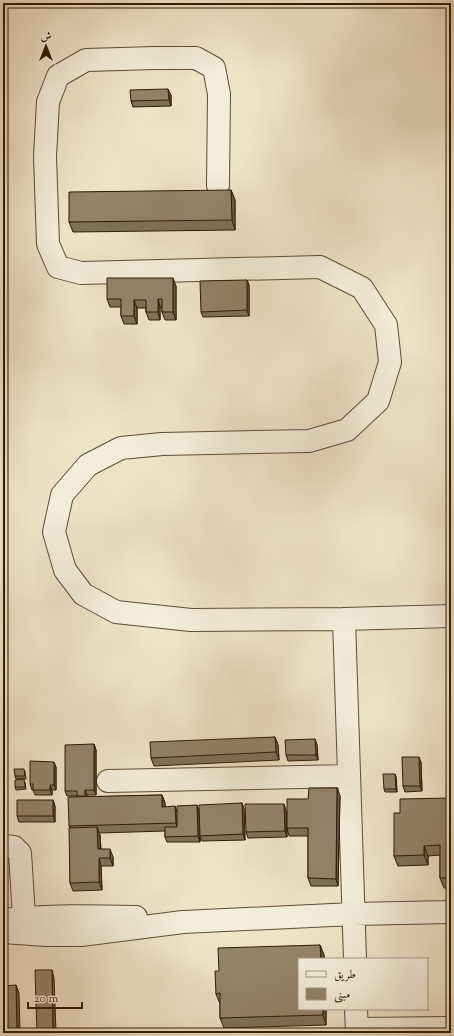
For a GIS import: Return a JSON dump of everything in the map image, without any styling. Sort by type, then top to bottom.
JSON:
[{"type":"lane","points":[[218,184],[219,94],[214,68],[196,58],[86,60],[58,76],[48,102],[45,156],[48,244],[58,267],[82,274],[320,267],[362,288],[386,325],[390,362],[378,401],[347,430],[309,441],[155,445],[121,448],[88,465],[62,495],[54,532],[65,570],[84,594],[116,612],[191,620],[344,619],[451,616]]},
{"type":"lane","points":[[344,619],[355,958]]},
{"type":"lane","points":[[108,781],[349,776]]},
{"type":"lane","points":[[3,846],[14,847],[20,853],[13,918],[114,916],[151,918],[183,922]]},
{"type":"lane","points":[[3,932],[46,935],[81,935],[183,922],[353,914],[451,912]]},
{"type":"lane","points":[[357,1024],[451,1028]]},
{"type":"building","points":[[168,89],[169,100],[131,101],[130,90]]},
{"type":"building","points":[[231,190],[232,220],[69,222],[69,192]]},
{"type":"building","points":[[107,278],[173,278],[173,312],[162,312],[162,299],[158,299],[158,312],[146,312],[146,300],[134,300],[134,316],[121,316],[121,299],[107,299]]},
{"type":"building","points":[[247,280],[247,310],[201,312],[200,281]]},
{"type":"building","points":[[275,737],[276,752],[151,758],[150,742]]},
{"type":"building","points":[[315,739],[316,755],[286,755],[285,740]]},
{"type":"building","points":[[448,742],[451,742],[451,776],[449,776]]},
{"type":"building","points":[[94,744],[94,790],[85,790],[85,796],[77,796],[77,791],[65,791],[65,745]]},
{"type":"building","points":[[402,757],[419,757],[420,786],[403,786]]},
{"type":"building","points":[[30,761],[54,762],[54,785],[50,785],[50,790],[33,790],[33,784],[30,784]]},
{"type":"building","points":[[14,769],[24,769],[25,776],[15,776]]},
{"type":"building","points":[[383,774],[395,774],[396,789],[384,789]]},
{"type":"building","points":[[24,779],[25,787],[15,787],[15,780]]},
{"type":"building","points":[[309,788],[337,788],[336,879],[308,878],[308,828],[287,828],[287,799],[308,799]]},
{"type":"building","points":[[162,795],[162,807],[175,806],[176,823],[69,826],[68,797]]},
{"type":"building","points":[[451,798],[451,878],[440,878],[440,845],[424,846],[424,855],[394,856],[394,813],[400,813],[400,799]]},
{"type":"building","points":[[17,800],[53,800],[53,816],[17,816]]},
{"type":"building","points":[[242,803],[243,834],[200,836],[199,805]]},
{"type":"building","points":[[245,804],[284,804],[285,831],[246,832]]},
{"type":"building","points":[[197,805],[198,836],[165,837],[165,827],[177,827],[177,806]]},
{"type":"building","points":[[97,827],[98,849],[110,849],[110,858],[99,858],[99,882],[70,883],[69,828]]},
{"type":"building","points":[[320,945],[321,958],[298,958],[298,1010],[323,1010],[323,1015],[220,1018],[220,993],[216,994],[215,971],[219,971],[218,948]]},
{"type":"building","points":[[35,970],[52,970],[53,1033],[37,1033]]},
{"type":"building","points":[[16,985],[17,1033],[3,1033],[3,986]]}]
